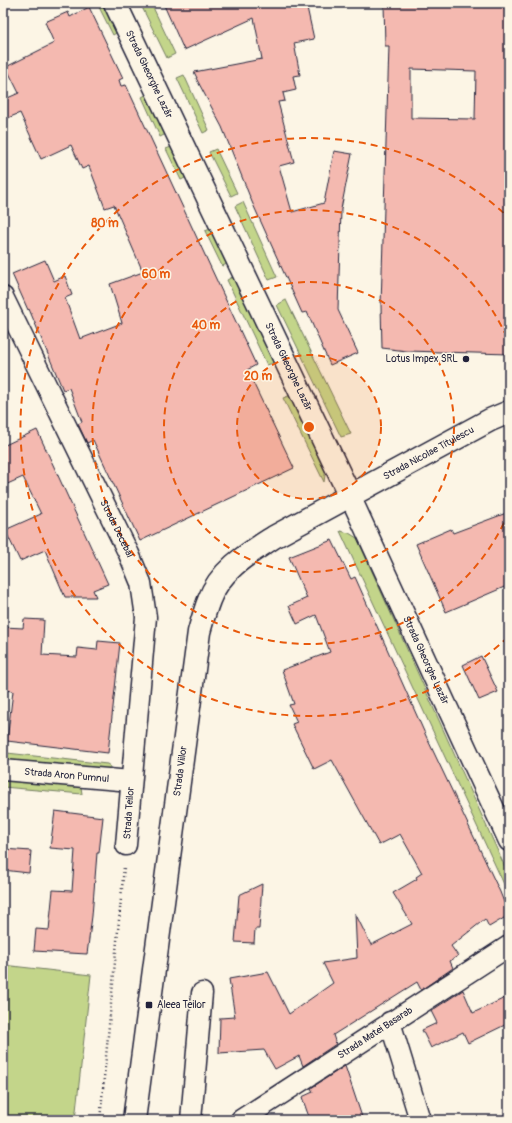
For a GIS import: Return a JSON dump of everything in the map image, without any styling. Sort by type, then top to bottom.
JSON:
[{"type":"street","name":"Strada Gheorghe Lazăr","points":[[115,3],[350,496],[509,841]]},
{"type":"street","name":"Strada Decebal","points":[[3,297],[129,554],[141,583],[146,617],[131,781]]},
{"type":"street","name":"Strada Nicolae Titulescu","points":[[350,496],[490,420],[509,412]]},
{"type":"street","name":"Strada Viilor","points":[[134,1120],[199,632],[209,598],[220,579],[243,557],[274,537],[350,496]]},
{"type":"street","name":"Strada Aron Pumnul","points":[[3,770],[131,781]]},
{"type":"street","name":"Strada Teilor","points":[[126,845],[131,781]]},
{"type":"street","name":"Strada Matei Basarab","points":[[241,1120],[509,946]]},
{"type":"street","points":[[191,1120],[202,993]]},
{"type":"street","points":[[390,1022],[420,1120]]},
{"type":"path","points":[[100,1120],[126,845]]},
{"type":"green space","points":[[97,3],[108,3],[121,30],[113,35]]},
{"type":"green space","points":[[140,3],[151,3],[175,54],[167,58]]},
{"type":"green space","points":[[184,75],[209,130],[203,133],[177,78]]},
{"type":"green space","points":[[151,92],[170,132],[160,137],[142,97]]},
{"type":"green space","points":[[176,145],[189,176],[181,180],[166,149]]},
{"type":"green space","points":[[216,149],[237,193],[231,196],[209,152]]},
{"type":"green space","points":[[243,202],[277,277],[269,280],[235,206]]},
{"type":"green space","points":[[213,228],[230,263],[222,266],[205,231]]},
{"type":"green space","points":[[236,275],[276,362],[267,365],[227,280]]},
{"type":"green space","points":[[286,300],[351,434],[341,437],[277,305]]},
{"type":"green space","points":[[291,395],[326,468],[324,482],[283,398]]},
{"type":"green space","points":[[340,531],[349,533],[357,538],[509,876],[509,895]]},
{"type":"green space","points":[[7,753],[107,764],[110,766],[110,770],[6,761]]},
{"type":"green space","points":[[3,780],[81,787],[82,794],[3,787]]},
{"type":"green space","points":[[3,965],[91,975],[75,1120],[3,1120]]},
{"type":"building","points":[[163,3],[306,3],[314,39],[294,43],[300,75],[293,76],[296,90],[283,93],[285,101],[278,102],[294,162],[279,166],[292,212],[324,203],[334,151],[352,154],[341,209],[338,310],[358,353],[330,365],[307,312],[302,313],[252,202],[222,127],[194,72],[262,59],[254,18],[184,50]]},
{"type":"building","points":[[384,3],[478,5],[478,3],[509,3],[509,354],[407,351],[382,348],[381,305],[389,46],[385,46]],"holes":[[[411,69],[476,71],[475,119],[411,118]]]},
{"type":"building","points":[[89,7],[123,78],[119,80],[121,86],[126,85],[256,365],[247,370],[294,468],[140,541],[93,440],[87,443],[78,424],[82,422],[69,388],[63,390],[29,309],[28,310],[12,274],[45,260],[54,281],[65,276],[72,295],[65,298],[80,339],[122,323],[110,284],[143,272],[114,205],[105,208],[89,166],[82,169],[71,145],[41,159],[20,113],[3,120],[3,100],[19,93],[6,67],[54,43],[45,22],[68,12],[70,17]]},
{"type":"building","points":[[37,430],[108,584],[93,590],[96,597],[65,597],[45,550],[20,561],[5,530],[41,514],[23,477],[3,486],[3,446]]},
{"type":"building","points":[[509,512],[509,585],[446,612],[416,544],[451,529],[453,533]]},
{"type":"building","points":[[332,540],[351,579],[355,577],[426,736],[500,892],[509,915],[489,927],[485,919],[451,946],[458,956],[450,961],[453,968],[421,990],[417,982],[333,1035],[336,1044],[303,1066],[299,1056],[275,1069],[264,1050],[219,1053],[220,1018],[235,1017],[229,979],[268,972],[289,1014],[333,983],[323,963],[357,958],[355,913],[371,945],[412,924],[393,893],[417,879],[416,877],[422,873],[400,834],[379,845],[332,760],[314,769],[292,724],[297,722],[289,705],[294,704],[282,670],[330,652],[316,615],[297,624],[289,606],[307,598],[289,557]]},
{"type":"building","points":[[24,619],[44,620],[42,655],[77,657],[78,648],[97,650],[98,641],[120,643],[108,753],[7,741],[13,691],[3,690],[4,627],[23,628]]},
{"type":"building","points":[[481,656],[498,692],[479,700],[463,665]]},
{"type":"building","points":[[55,811],[103,817],[99,853],[97,853],[92,916],[87,954],[34,951],[36,929],[49,930],[53,890],[72,891],[75,850],[50,848]]},
{"type":"building","points":[[3,849],[31,851],[29,873],[3,870]]},
{"type":"building","points":[[262,884],[259,929],[255,929],[254,943],[235,942],[239,895]]},
{"type":"building","points":[[463,990],[473,1013],[509,996],[509,1023],[468,1043],[463,1032],[431,1048],[422,1030],[437,1023],[431,1011]]},
{"type":"building","points":[[345,1066],[363,1120],[310,1120],[302,1097],[313,1092],[311,1088]]},
{"type":"place","name":"Lotus Impex SRL","points":[[466,359]]},
{"type":"place","name":"Aleea Teilor","points":[[149,1005]]}]
